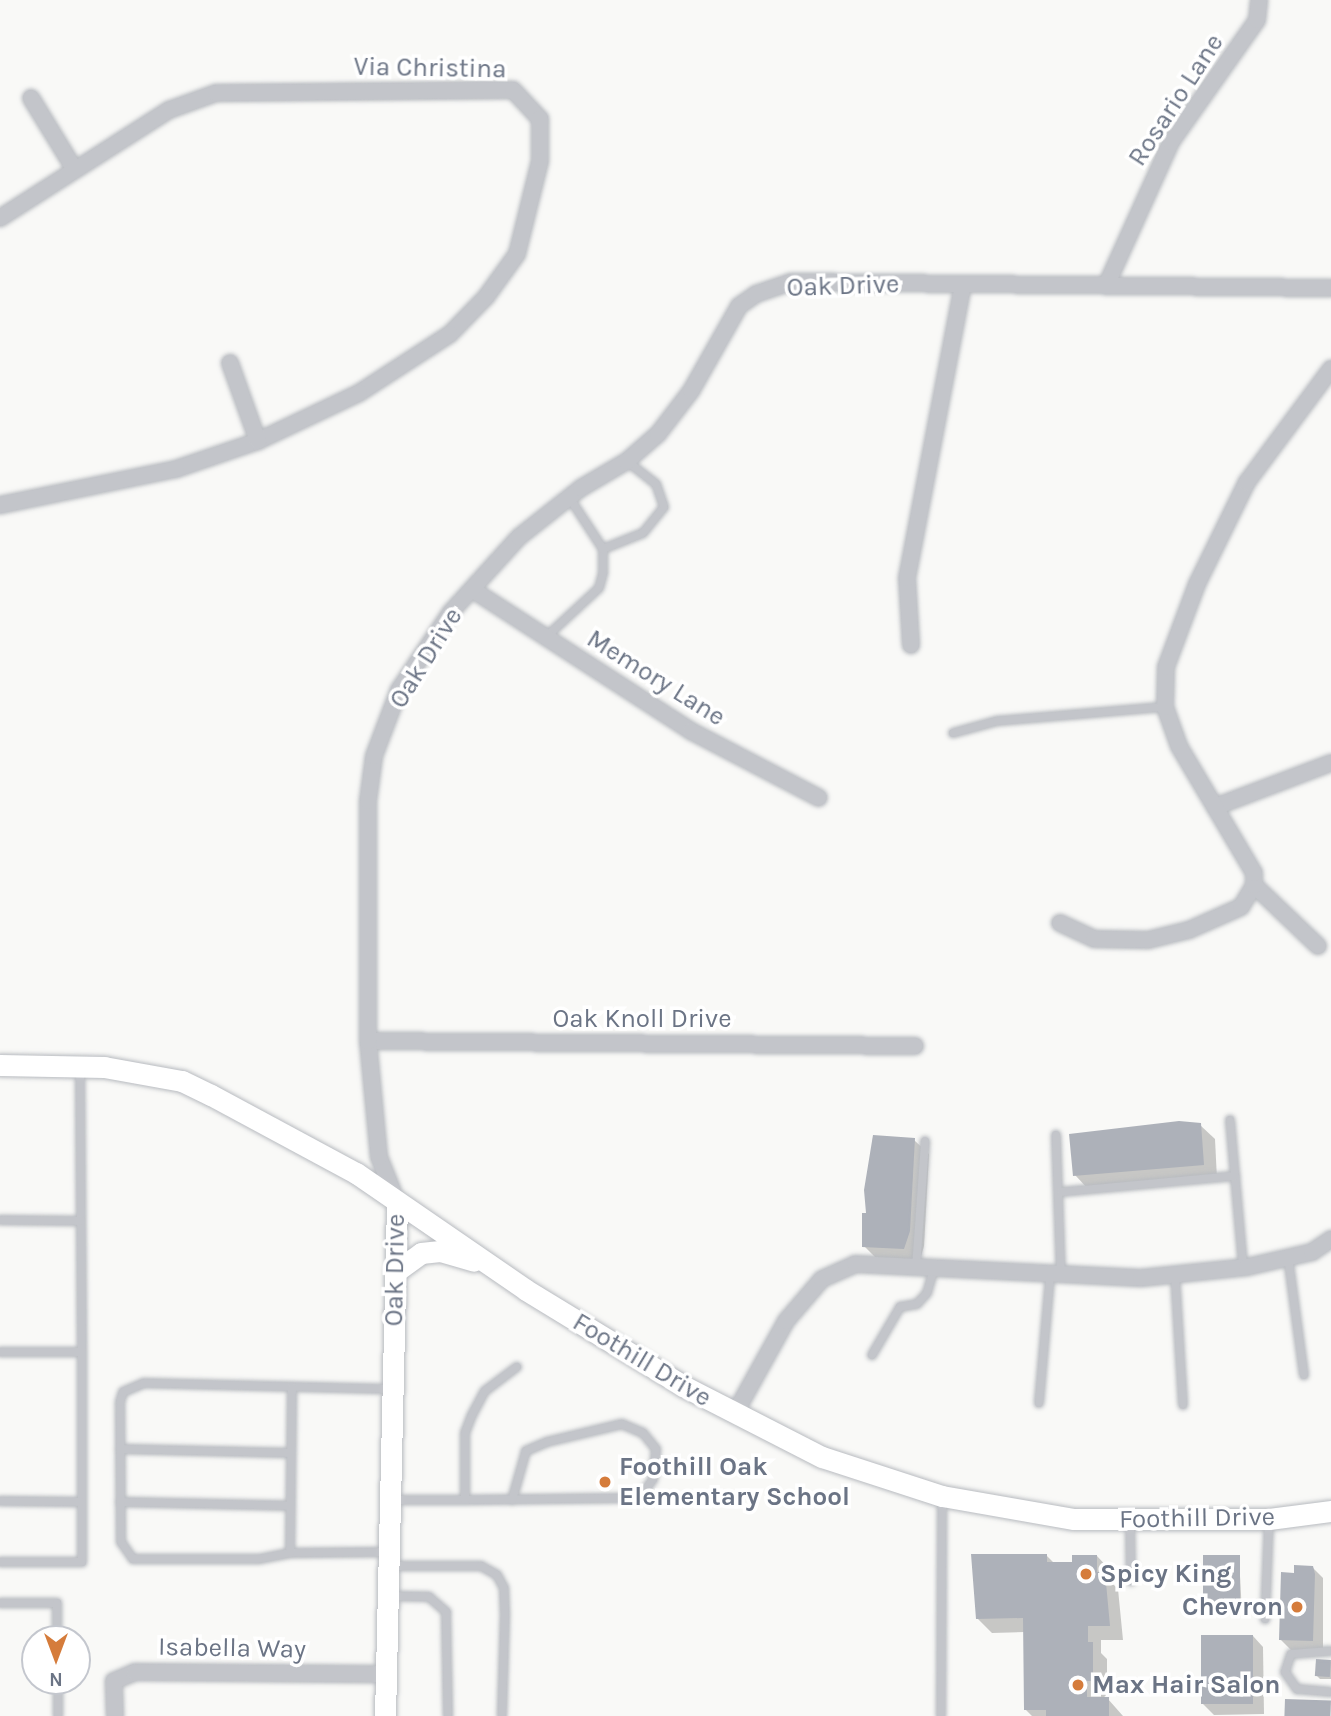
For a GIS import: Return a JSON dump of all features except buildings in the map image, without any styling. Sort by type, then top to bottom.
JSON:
[{"type":"street","name":"Rosario Lane","points":[[1106,286],[1171,142],[1257,20],[1259,0]]},
{"type":"street","name":"Via Christina","points":[[0,218],[169,110],[216,93],[513,89],[540,119],[540,161],[517,254],[486,297],[450,334],[359,393],[258,441],[162,472],[0,505]]},
{"type":"street","points":[[31,98],[75,170]]},
{"type":"street","name":"Oak Drive","points":[[385,1716],[397,1202],[379,1157],[369,1041],[369,801],[374,756],[399,690],[452,612],[519,537],[569,497],[627,461],[658,434],[691,391],[739,306],[757,294],[791,282],[1331,288]]},
{"type":"street","points":[[911,645],[907,579],[963,284]]},
{"type":"street","points":[[230,363],[258,441]]},
{"type":"street","points":[[1059,923],[1094,939],[1148,940],[1189,930],[1241,907],[1254,885],[1254,873],[1179,746],[1166,707],[1166,667],[1197,584],[1247,482],[1331,369]]},
{"type":"street","name":"Memory Lane","points":[[473,590],[691,731],[819,799]]},
{"type":"street","points":[[1215,807],[1331,763]]},
{"type":"street","points":[[1254,885],[1318,946]]},
{"type":"street","name":"Oak Knoll Drive","points":[[369,1041],[915,1045]]},
{"type":"street","name":"Foothill Drive","points":[[0,1065],[80,1066],[182,1081],[313,1147],[496,1268],[734,1415],[822,1457],[942,1496],[1074,1518],[1269,1518],[1331,1511]]},
{"type":"street","points":[[734,1415],[786,1321],[822,1279],[855,1264],[1055,1276],[1175,1275],[1243,1267],[1312,1252],[1331,1239]]},
{"type":"street","points":[[395,1272],[412,1257],[440,1251],[496,1268]]},
{"type":"street","name":"Isabella Way","points":[[115,1716],[114,1681],[135,1672],[385,1674]]},
{"type":"lane","points":[[603,549],[643,533],[664,507],[656,484],[627,461]]},
{"type":"lane","points":[[545,637],[599,587],[603,549],[569,497]]},
{"type":"lane","points":[[953,733],[997,721],[1166,707]]},
{"type":"lane","points":[[0,1562],[82,1562],[80,1066]]},
{"type":"lane","points":[[1230,1120],[1243,1267]]},
{"type":"lane","points":[[1039,1403],[1055,1276],[1061,1192],[1056,1135]]},
{"type":"lane","points":[[916,1268],[925,1141]]},
{"type":"lane","points":[[1061,1192],[1235,1176]]},
{"type":"lane","points":[[0,1220],[81,1221]]},
{"type":"lane","points":[[1288,1257],[1304,1375]]},
{"type":"lane","points":[[872,1355],[900,1307],[917,1304],[927,1293],[934,1269]]},
{"type":"lane","points":[[1175,1275],[1184,1405]]},
{"type":"lane","points":[[0,1352],[82,1352]]},
{"type":"lane","points":[[465,1500],[465,1433],[472,1415],[485,1391],[517,1367]]},
{"type":"lane","points":[[392,1389],[132,1385],[123,1392],[120,1402],[121,1542],[124,1552],[133,1559],[259,1559],[290,1553],[481,1566],[497,1575],[503,1588],[505,1613],[502,1716]]},
{"type":"lane","points":[[290,1553],[292,1387]]},
{"type":"lane","points":[[390,1500],[512,1500],[628,1498],[643,1493],[653,1479],[656,1449],[643,1433],[622,1424],[547,1442],[526,1451],[512,1500]]},
{"type":"lane","points":[[120,1449],[291,1453]]},
{"type":"lane","points":[[941,1716],[942,1496]]},
{"type":"lane","points":[[0,1501],[82,1502]]},
{"type":"lane","points":[[120,1502],[290,1506]]},
{"type":"lane","points":[[1265,1619],[1269,1518]]},
{"type":"lane","points":[[1130,1520],[1130,1581]]},
{"type":"lane","points":[[387,1596],[429,1597],[446,1612],[448,1716]]},
{"type":"lane","points":[[0,1603],[57,1603],[57,1625]]},
{"type":"lane","points":[[1331,1651],[1291,1654],[1285,1672],[1297,1689],[1331,1692]]},
{"type":"lane","points":[[58,1695],[58,1716]]},
{"type":"place","name":"Foothill Oak Elementary School","points":[[605,1482]]},
{"type":"place","name":"Spicy King","points":[[1086,1574]]},
{"type":"place","name":"Chevron","points":[[1297,1607]]},
{"type":"place","name":"Max Hair Salon","points":[[1078,1685]]}]
